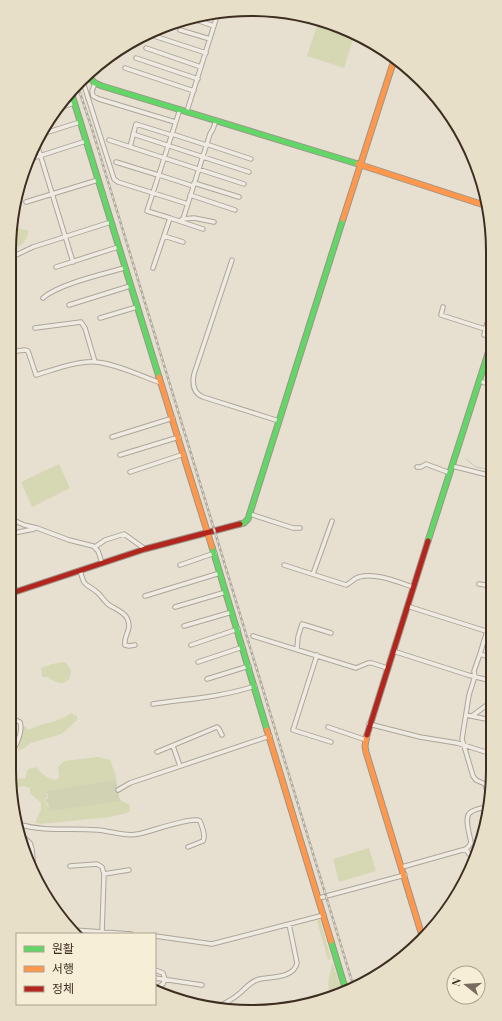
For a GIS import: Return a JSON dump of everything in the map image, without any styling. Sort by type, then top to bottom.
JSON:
[{"type":"street","points":[[187,111],[216,19]]},
{"type":"street","points":[[201,22],[214,26]]},
{"type":"street","points":[[180,30],[210,39]]},
{"type":"street","points":[[155,36],[206,53]]},
{"type":"street","points":[[146,48],[202,66]]},
{"type":"street","points":[[136,58],[198,79]]},
{"type":"street","points":[[16,592],[102,563],[241,524],[246,521],[250,514],[393,64]]},
{"type":"street","points":[[125,68],[194,91]]},
{"type":"street","points":[[90,80],[94,83],[481,204]]},
{"type":"street","points":[[94,83],[92,91],[93,96],[175,122]]},
{"type":"street","points":[[84,86],[114,179],[118,182],[188,204]]},
{"type":"street","points":[[73,98],[124,268],[179,437],[344,986]]},
{"type":"street","points":[[67,105],[74,103]]},
{"type":"street","points":[[180,109],[147,211],[181,220],[203,229]]},
{"type":"street","points":[[181,220],[188,204],[206,145],[216,120]]},
{"type":"street","points":[[48,132],[80,122]]},
{"type":"street","points":[[130,147],[136,124],[251,158]]},
{"type":"street","points":[[133,134],[249,172]]},
{"type":"street","points":[[109,140],[244,184]]},
{"type":"street","points":[[36,157],[86,141]]},
{"type":"street","points":[[39,149],[74,262]]},
{"type":"street","points":[[116,162],[239,197]]},
{"type":"street","points":[[26,202],[98,180]]},
{"type":"street","points":[[190,195],[235,210]]},
{"type":"street","points":[[154,268],[170,218]]},
{"type":"street","points":[[181,220],[194,218],[214,222]]},
{"type":"street","points":[[16,255],[110,222]]},
{"type":"street","points":[[164,236],[183,242]]},
{"type":"street","points":[[56,268],[118,247]]},
{"type":"street","points":[[232,260],[194,374],[194,390],[203,397],[279,421]]},
{"type":"street","points":[[43,298],[48,292],[124,268]]},
{"type":"street","points":[[69,305],[130,286]]},
{"type":"street","points":[[100,318],[137,307]]},
{"type":"street","points":[[443,307],[440,315],[486,329],[484,335]]},
{"type":"street","points":[[35,328],[81,322],[85,328],[95,362]]},
{"type":"street","points":[[16,351],[28,351],[36,375],[64,367],[95,362],[107,364],[161,383]]},
{"type":"street","points":[[421,932],[365,746],[369,724],[486,361]]},
{"type":"street","points":[[480,381],[486,383]]},
{"type":"street","points":[[112,437],[173,418]]},
{"type":"street","points":[[120,455],[179,437]]},
{"type":"street","points":[[130,472],[184,454]]},
{"type":"street","points":[[417,467],[421,467],[426,464],[450,473]]},
{"type":"street","points":[[452,466],[486,474]]},
{"type":"street","points":[[250,514],[293,528],[300,528]]},
{"type":"street","points":[[16,521],[68,540],[95,547],[106,540],[124,534],[145,550]]},
{"type":"street","points":[[313,574],[332,521]]},
{"type":"street","points":[[16,533],[37,528]]},
{"type":"street","points":[[95,547],[102,563]]},
{"type":"street","points":[[180,565],[214,553]]},
{"type":"street","points":[[284,565],[346,584],[351,582],[353,579],[366,576],[392,580],[413,587]]},
{"type":"street","points":[[80,570],[85,585],[98,593],[108,604],[124,613],[127,618],[129,632],[124,641],[125,645],[135,645]]},
{"type":"street","points":[[145,596],[220,573]]},
{"type":"street","points":[[479,584],[486,585]]},
{"type":"street","points":[[175,608],[226,592]]},
{"type":"street","points":[[407,606],[486,630]]},
{"type":"street","points":[[184,626],[232,612]]},
{"type":"street","points":[[296,649],[302,624],[331,633]]},
{"type":"street","points":[[191,645],[238,630]]},
{"type":"street","points":[[253,636],[356,668],[372,663],[387,668]]},
{"type":"street","points":[[485,784],[476,780],[473,776],[462,739],[469,695],[475,676],[474,671],[486,637]]},
{"type":"street","points":[[198,662],[243,647]]},
{"type":"street","points":[[393,651],[486,679]]},
{"type":"street","points":[[480,654],[486,656]]},
{"type":"street","points":[[317,655],[293,730],[331,742]]},
{"type":"street","points":[[207,679],[249,666]]},
{"type":"street","points":[[153,704],[210,697],[255,686]]},
{"type":"street","points":[[472,716],[486,706]]},
{"type":"street","points":[[466,715],[486,719]]},
{"type":"street","points":[[16,720],[20,722],[21,728],[16,741]]},
{"type":"street","points":[[369,724],[420,737],[445,741],[486,752]]},
{"type":"street","points":[[157,752],[217,727],[222,735]]},
{"type":"street","points":[[328,727],[366,740]]},
{"type":"street","points":[[118,790],[130,783],[270,736]]},
{"type":"street","points":[[173,746],[180,766]]},
{"type":"street","points":[[402,867],[466,849],[471,843],[467,820],[468,814],[483,808]]},
{"type":"street","points":[[23,825],[38,829],[98,830],[136,835],[198,819],[200,821],[204,839],[203,841],[188,848]]},
{"type":"street","points":[[27,841],[32,849],[33,857]]},
{"type":"street","points":[[466,849],[470,855]]},
{"type":"street","points":[[70,866],[97,864],[102,867],[104,874],[102,932]]},
{"type":"street","points":[[104,874],[129,870]]},
{"type":"street","points":[[319,898],[405,875]]},
{"type":"street","points":[[156,936],[212,944],[324,915]]},
{"type":"street","points":[[226,1003],[241,992],[246,986],[259,979],[270,978],[293,972],[297,963],[289,924]]},
{"type":"street","points":[[80,931],[95,933],[116,933]]},
{"type":"street","points":[[156,970],[163,973],[165,979],[163,984],[160,986]]},
{"type":"street","points":[[156,978],[202,985]]},
{"type":"green space","points":[[317,25],[353,39],[344,68],[307,56]]},
{"type":"green space","points":[[18,226],[19,228],[28,230],[26,240],[19,247],[17,243]]},
{"type":"green space","points":[[59,464],[70,488],[32,507],[21,482]]},
{"type":"green space","points":[[65,662],[71,670],[67,682],[60,683],[48,677],[42,677],[41,668],[52,664]]},
{"type":"green space","points":[[71,713],[77,716],[77,720],[62,734],[31,743],[18,751],[23,727],[25,726],[28,730],[39,725],[56,721]]},
{"type":"green space","points":[[98,757],[110,760],[116,776],[116,783],[47,793],[47,798],[44,799],[48,808],[53,810],[118,797],[130,805],[130,811],[110,817],[40,824],[35,823],[41,809],[41,803],[30,793],[30,788],[24,786],[18,787],[17,780],[20,778],[25,779],[28,769],[36,767],[45,776],[56,780],[59,777],[58,767],[64,761]]},
{"type":"green space","points":[[116,780],[120,801],[49,811],[48,803],[46,803],[45,799],[48,799],[47,791]]},
{"type":"green space","points":[[369,848],[376,871],[339,882],[333,859]]},
{"type":"green space","points":[[320,919],[331,959],[328,960],[317,921]]},
{"type":"green space","points":[[333,964],[340,987],[330,992],[328,989]]},
{"type":"waterway","points":[[466,459],[476,467],[486,469]]},
{"type":"railway","points":[[79,91],[352,982]]},
{"type":"traffic: fast","points":[[91,79],[95,83],[102,86],[358,164]]},
{"type":"traffic: fast","points":[[73,98],[159,377]]},
{"type":"traffic: fast","points":[[240,524],[244,523],[248,519],[343,219]]},
{"type":"traffic: fast","points":[[428,541],[486,360]]},
{"type":"traffic: fast","points":[[212,547],[267,730]]},
{"type":"traffic: fast","points":[[331,941],[344,986]]},
{"type":"traffic: slow","points":[[343,219],[393,64]]},
{"type":"traffic: slow","points":[[358,164],[481,204]]},
{"type":"traffic: slow","points":[[159,377],[212,547]]},
{"type":"traffic: slow","points":[[267,730],[331,941]]},
{"type":"traffic: slow","points":[[367,735],[365,746],[366,752],[421,932]]},
{"type":"traffic: jam","points":[[16,592],[145,549],[240,524]]},
{"type":"traffic: jam","points":[[367,735],[428,541]]}]
